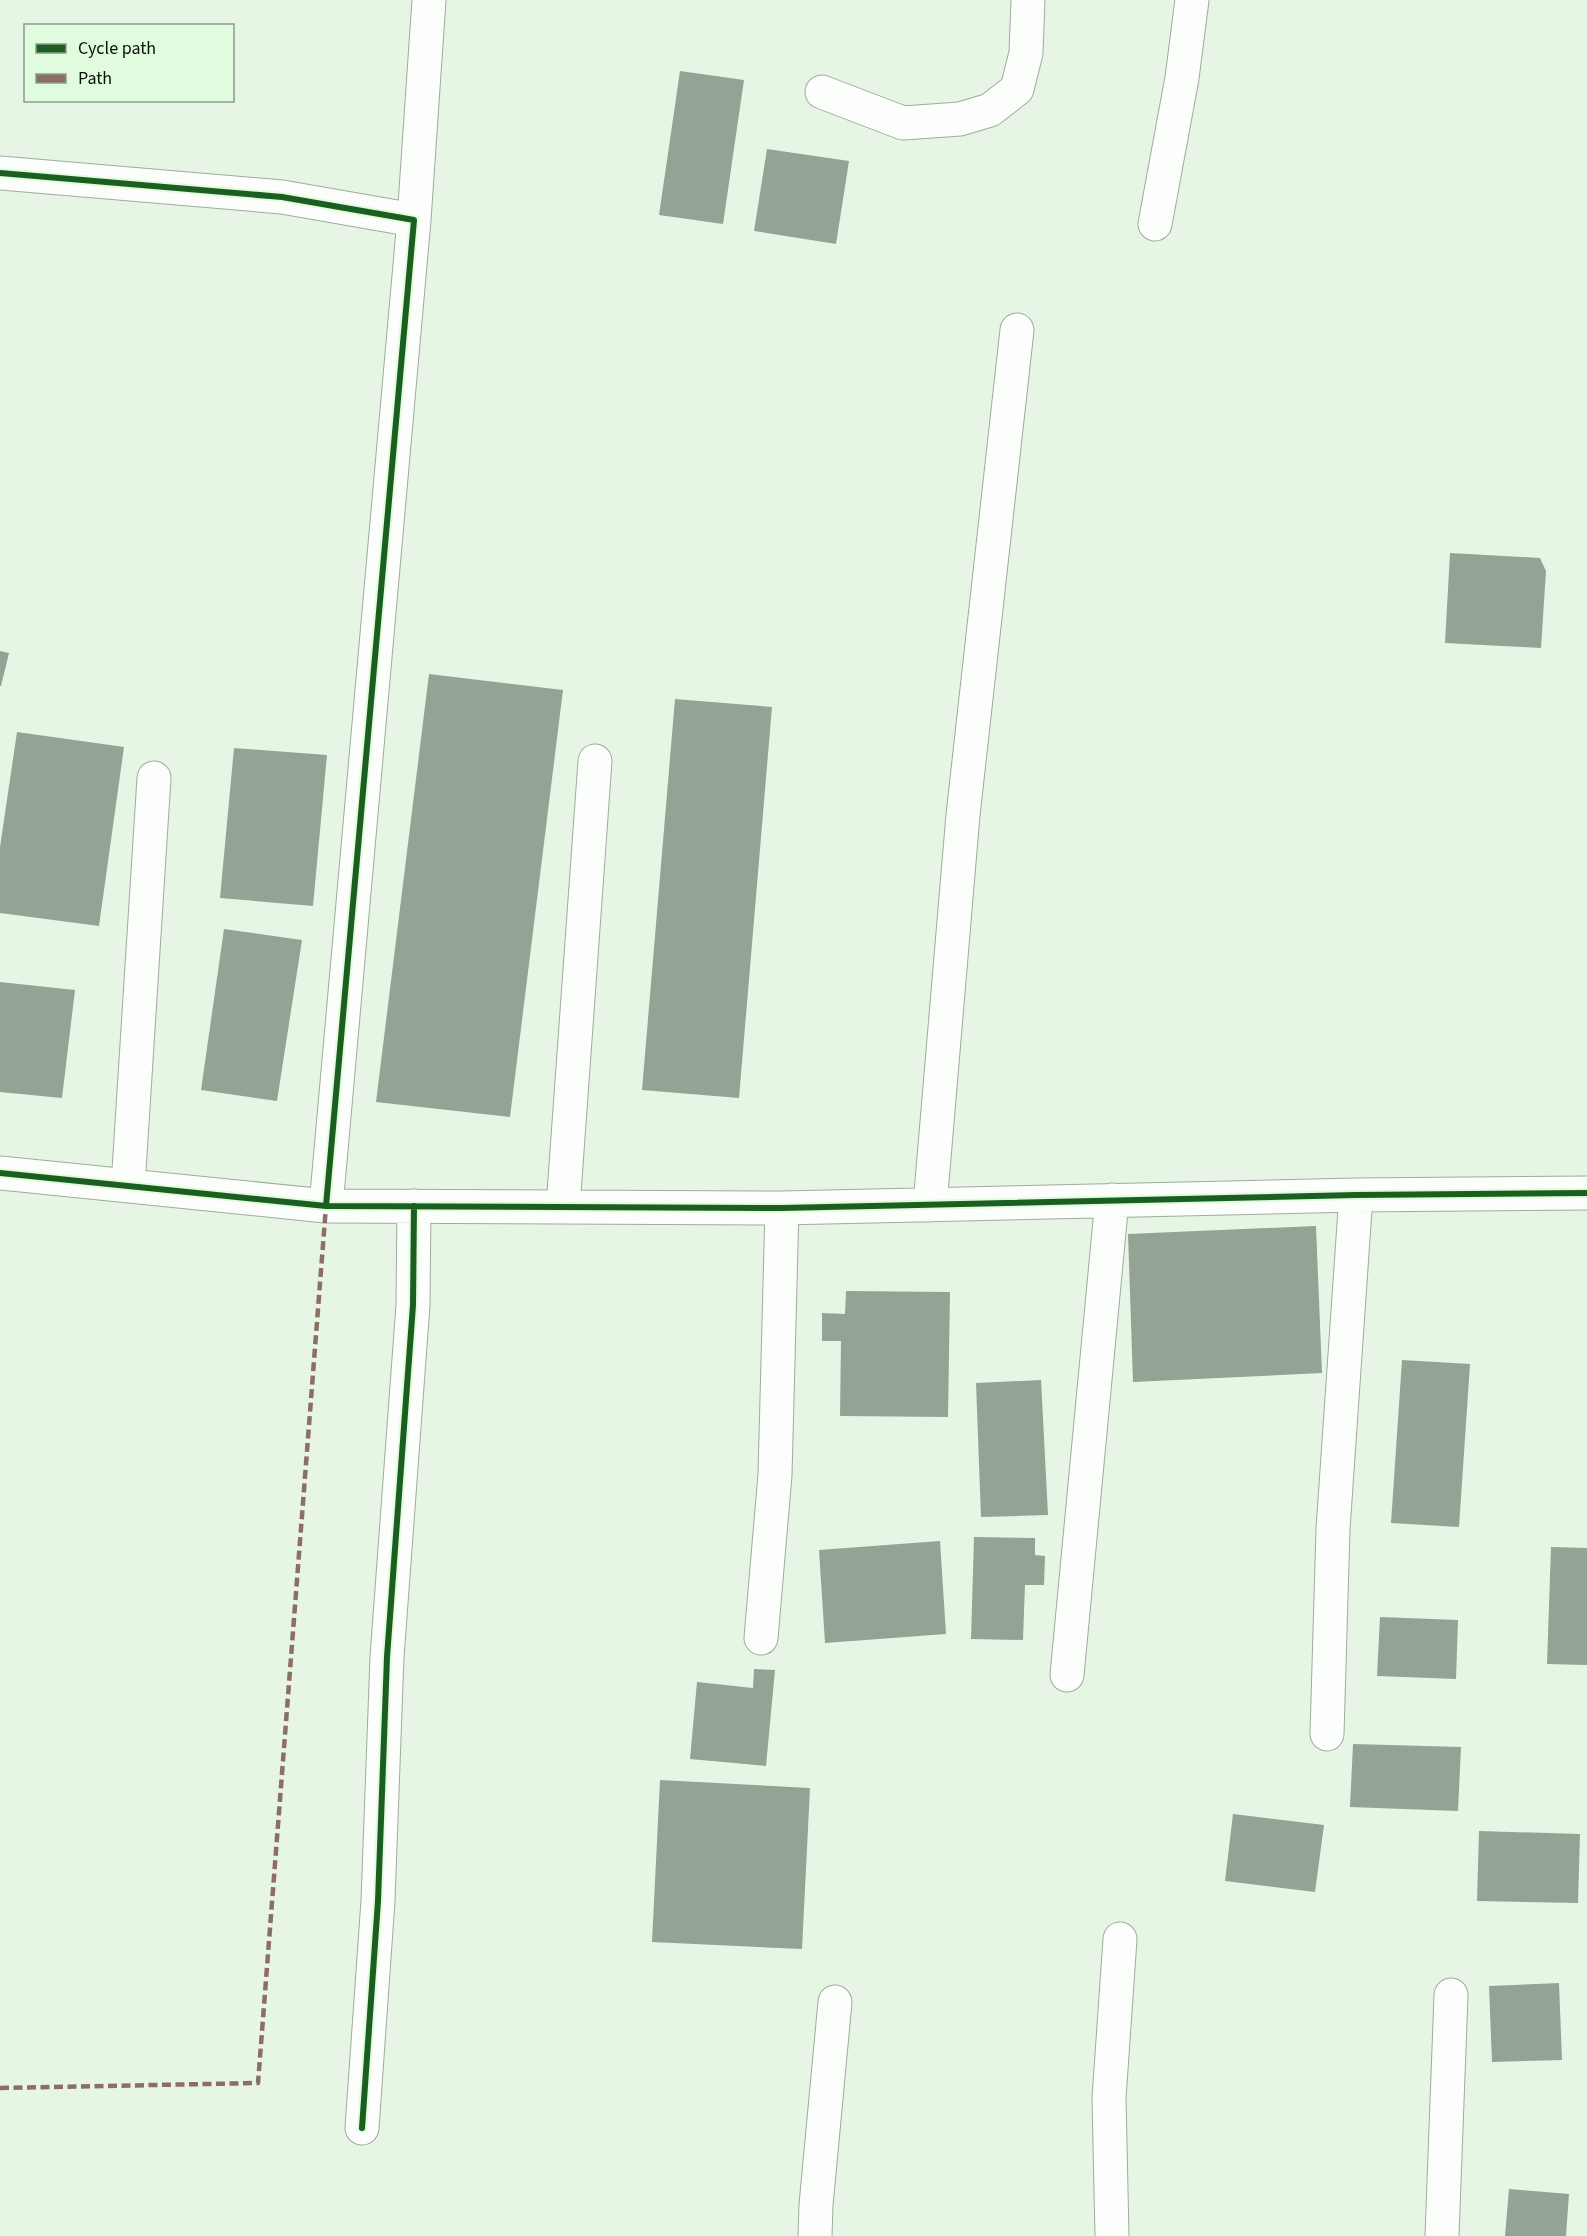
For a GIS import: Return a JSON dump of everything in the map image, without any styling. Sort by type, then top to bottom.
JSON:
[{"type":"street","points":[[326,1206],[414,220],[429,0]]},
{"type":"street","points":[[822,92],[903,123],[960,119],[990,110],[1017,89],[1026,54],[1028,0]]},
{"type":"street","points":[[1155,224],[1182,78],[1192,0]]},
{"type":"street","points":[[0,173],[282,197],[414,220]]},
{"type":"street","points":[[930,1205],[963,815],[1017,330]]},
{"type":"street","points":[[563,1207],[595,761]]},
{"type":"street","points":[[129,1186],[154,778]]},
{"type":"street","points":[[0,1173],[326,1206],[782,1208],[1112,1200],[1587,1193]]},
{"type":"street","points":[[1327,1734],[1334,1528],[1356,1196]]},
{"type":"street","points":[[1067,1675],[1112,1200]]},
{"type":"street","points":[[362,2128],[378,1901],[387,1657],[413,1305],[414,1206]]},
{"type":"street","points":[[761,1638],[775,1476],[782,1208]]},
{"type":"street","points":[[1112,2236],[1109,2098],[1120,1939]]},
{"type":"street","points":[[1442,2236],[1451,1995]]},
{"type":"street","points":[[815,2236],[835,2002]]},
{"type":"building","points":[[680,71],[744,80],[723,224],[659,215]]},
{"type":"building","points":[[767,149],[849,161],[836,244],[754,231]]},
{"type":"building","points":[[1450,553],[1540,558],[1546,571],[1541,648],[1445,643]]},
{"type":"building","points":[[0,651],[9,653],[1,686],[0,686]]},
{"type":"building","points":[[429,674],[563,690],[510,1117],[376,1102]]},
{"type":"building","points":[[675,699],[772,707],[739,1098],[642,1090]]},
{"type":"building","points":[[17,732],[124,747],[99,926],[0,913],[0,847]]},
{"type":"building","points":[[234,748],[327,755],[313,906],[220,898]]},
{"type":"building","points":[[224,929],[302,940],[277,1101],[201,1090]]},
{"type":"building","points":[[0,982],[75,990],[62,1098],[0,1092]]},
{"type":"building","points":[[1316,1226],[1322,1373],[1133,1382],[1128,1234]]},
{"type":"building","points":[[846,1291],[950,1292],[948,1417],[840,1416],[841,1341],[822,1341],[822,1313],[845,1314]]},
{"type":"building","points":[[1402,1360],[1470,1364],[1459,1527],[1391,1523]]},
{"type":"building","points":[[1041,1380],[1048,1515],[981,1517],[976,1383]]},
{"type":"building","points":[[974,1537],[1035,1538],[1035,1555],[1045,1556],[1044,1585],[1025,1585],[1023,1640],[971,1639]]},
{"type":"building","points":[[940,1541],[946,1634],[825,1643],[819,1550]]},
{"type":"building","points":[[1551,1547],[1587,1548],[1587,1665],[1547,1664]]},
{"type":"building","points":[[1380,1617],[1458,1620],[1456,1679],[1377,1676]]},
{"type":"building","points":[[754,1669],[775,1670],[766,1766],[690,1759],[697,1682],[753,1688]]},
{"type":"building","points":[[1353,1744],[1461,1747],[1458,1811],[1350,1807]]},
{"type":"building","points":[[660,1780],[810,1788],[802,1949],[652,1942]]},
{"type":"building","points":[[1233,1814],[1324,1825],[1315,1892],[1225,1881]]},
{"type":"building","points":[[1479,1831],[1580,1834],[1578,1903],[1477,1901]]},
{"type":"building","points":[[1559,1983],[1562,2060],[1492,2062],[1489,1986]]},
{"type":"building","points":[[1509,2189],[1569,2194],[1566,2236],[1505,2236]]},
{"type":"marked path","points":[[0,2088],[258,2083],[326,1206]]},
{"type":"cycle path","points":[[0,173],[282,197],[414,220],[326,1206]]},
{"type":"cycle path","points":[[0,1173],[326,1206],[782,1208],[1356,1195],[1587,1193]]},
{"type":"cycle path","points":[[362,2128],[378,1901],[387,1657],[413,1305],[414,1206]]}]
